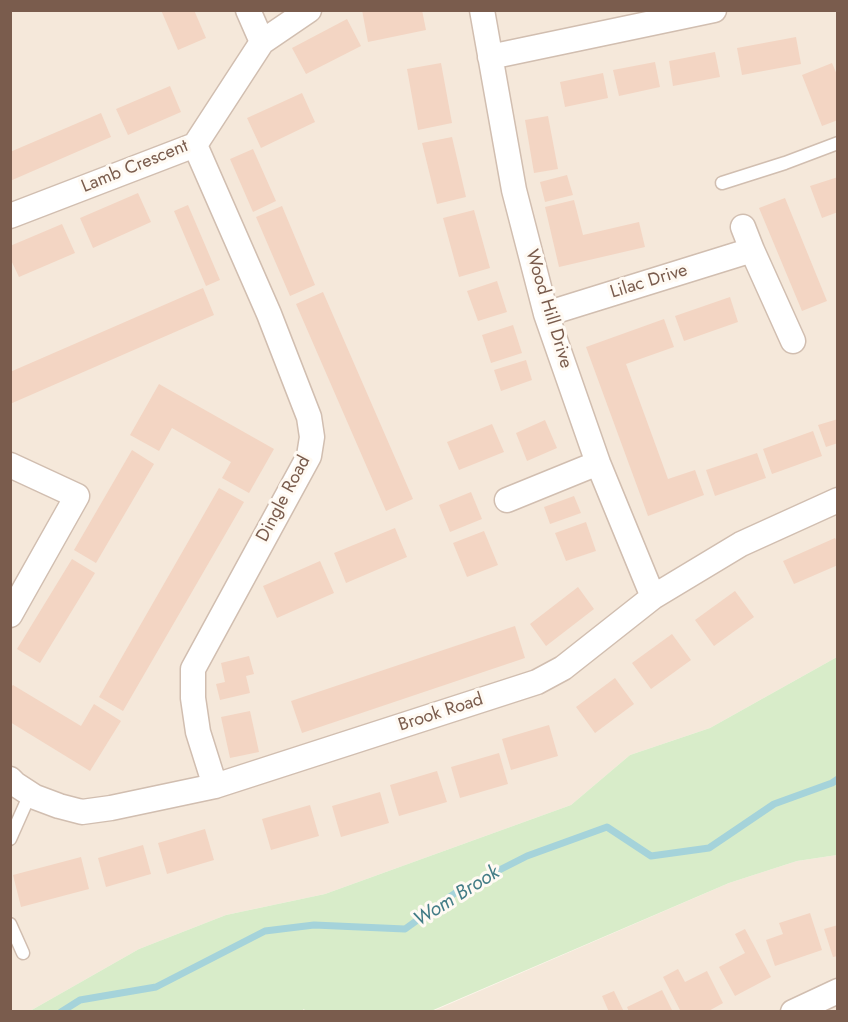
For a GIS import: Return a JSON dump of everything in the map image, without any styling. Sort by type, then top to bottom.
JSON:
[{"type":"street","points":[[248,10],[262,42]]},
{"type":"street","name":"Lamb Crescent","points":[[10,216],[195,145],[262,42],[309,10]]},
{"type":"street","name":"Wood Hill Drive","points":[[482,10],[514,190],[546,314],[598,462],[653,597]]},
{"type":"street","points":[[490,57],[714,10]]},
{"type":"street","name":"Dingle Road","points":[[195,145],[269,314],[309,417],[312,437],[309,456],[193,669],[198,732],[216,786]]},
{"type":"street","points":[[743,227],[794,341]]},
{"type":"street","name":"Lilac Drive","points":[[546,314],[752,250]]},
{"type":"street","points":[[507,500],[598,462]]},
{"type":"street","points":[[10,465],[77,496],[10,615]]},
{"type":"street","name":"Brook Road","points":[[10,778],[30,794],[59,806],[82,812],[111,808],[216,786],[537,682],[563,668],[653,597],[741,544],[837,500]]},
{"type":"street","points":[[793,1011],[837,991]]},
{"type":"lane","points":[[722,183],[785,163],[837,143]]},
{"type":"lane","points":[[10,839],[30,794]]},
{"type":"lane","points":[[10,924],[23,953]]},
{"type":"shaded area","points":[[10,11],[837,11],[837,657],[710,728],[630,755],[571,805],[325,894],[226,915],[139,949],[30,1011],[11,1011]]},
{"type":"shaded area","points":[[837,855],[837,1011],[431,1012],[729,883],[797,861]]},
{"type":"green space","points":[[837,657],[837,855],[797,861],[729,883],[431,1011],[306,1012],[304,1009],[300,1012],[30,1011],[139,949],[226,915],[325,894],[571,805],[630,755],[710,728]]},
{"type":"building","points":[[161,10],[194,10],[206,38],[178,50]]},
{"type":"building","points":[[362,10],[422,10],[426,30],[368,42]]},
{"type":"building","points":[[347,19],[361,46],[306,74],[292,48]]},
{"type":"building","points":[[796,37],[801,64],[742,75],[737,48]]},
{"type":"building","points":[[715,52],[720,77],[673,86],[669,61]]},
{"type":"building","points":[[655,62],[660,87],[619,96],[613,70]]},
{"type":"building","points":[[441,63],[452,123],[418,130],[407,69]]},
{"type":"building","points":[[832,63],[838,77],[838,120],[822,126],[802,75]]},
{"type":"building","points":[[603,73],[608,98],[565,107],[560,82]]},
{"type":"building","points":[[170,86],[181,112],[128,135],[116,109]]},
{"type":"building","points":[[302,93],[315,122],[261,148],[247,118]]},
{"type":"building","points":[[101,113],[111,137],[10,181],[10,152]]},
{"type":"building","points":[[548,116],[558,169],[534,173],[525,120]]},
{"type":"building","points":[[452,137],[466,197],[437,204],[422,143]]},
{"type":"building","points":[[253,149],[276,201],[253,212],[230,159]]},
{"type":"building","points":[[567,175],[573,195],[545,202],[540,182]]},
{"type":"building","points":[[838,177],[838,212],[822,218],[810,186]]},
{"type":"building","points":[[138,193],[151,222],[93,248],[80,218]]},
{"type":"building","points":[[785,198],[827,301],[802,311],[759,208]]},
{"type":"building","points":[[574,200],[583,235],[639,222],[645,247],[559,267],[545,207]]},
{"type":"building","points":[[188,205],[220,280],[206,286],[174,211]]},
{"type":"building","points":[[282,206],[315,285],[290,296],[256,217]]},
{"type":"building","points":[[474,210],[490,268],[459,277],[443,218]]},
{"type":"building","points":[[62,224],[75,253],[19,277],[10,258],[10,246]]},
{"type":"building","points":[[497,281],[507,312],[478,321],[467,291]]},
{"type":"building","points":[[203,288],[214,315],[10,404],[10,372]]},
{"type":"building","points":[[323,292],[413,499],[386,511],[296,304]]},
{"type":"building","points":[[730,297],[738,322],[684,341],[675,316]]},
{"type":"building","points":[[664,319],[674,347],[626,364],[668,479],[695,470],[704,495],[648,516],[586,347]]},
{"type":"building","points":[[513,325],[522,353],[491,363],[482,335]]},
{"type":"building","points":[[526,360],[532,380],[501,391],[494,370]]},
{"type":"building","points":[[159,384],[274,449],[249,493],[222,478],[231,462],[172,428],[159,451],[130,435]]},
{"type":"building","points":[[838,419],[838,443],[826,447],[818,425]]},
{"type":"building","points":[[545,420],[557,448],[527,461],[516,433]]},
{"type":"building","points":[[492,424],[504,452],[459,470],[447,442]]},
{"type":"building","points":[[813,431],[822,456],[772,474],[763,449]]},
{"type":"building","points":[[132,450],[154,464],[96,563],[74,550]]},
{"type":"building","points":[[757,453],[766,478],[715,496],[706,470]]},
{"type":"building","points":[[219,488],[244,502],[123,711],[99,697]]},
{"type":"building","points":[[471,492],[482,519],[450,532],[439,505]]},
{"type":"building","points":[[574,496],[581,513],[550,524],[544,507]]},
{"type":"building","points":[[586,522],[596,551],[566,561],[555,533]]},
{"type":"building","points":[[395,528],[407,557],[346,583],[334,553]]},
{"type":"building","points":[[484,531],[498,565],[467,577],[453,543]]},
{"type":"building","points":[[835,538],[838,544],[838,565],[794,584],[783,561]]},
{"type":"building","points":[[72,559],[95,573],[40,663],[17,649]]},
{"type":"building","points":[[320,561],[334,593],[277,618],[263,586]]},
{"type":"building","points":[[578,587],[594,609],[546,646],[530,624]]},
{"type":"building","points":[[735,591],[754,617],[714,646],[695,620]]},
{"type":"building","points":[[515,626],[525,658],[302,733],[291,701]]},
{"type":"building","points":[[672,634],[691,660],[651,689],[632,663]]},
{"type":"building","points":[[249,656],[254,674],[246,676],[250,693],[220,700],[216,684],[225,682],[221,663]]},
{"type":"building","points":[[615,678],[634,704],[595,733],[576,707]]},
{"type":"building","points":[[13,685],[81,726],[94,704],[121,721],[90,771],[10,722],[10,688]]},
{"type":"building","points":[[250,711],[259,752],[230,758],[221,717]]},
{"type":"building","points":[[549,725],[558,756],[511,770],[502,739]]},
{"type":"building","points":[[499,753],[508,784],[460,798],[451,767]]},
{"type":"building","points":[[437,771],[447,802],[399,816],[390,785]]},
{"type":"building","points":[[380,792],[389,823],[341,837],[332,806]]},
{"type":"building","points":[[310,805],[319,836],[271,850],[262,819]]},
{"type":"building","points":[[205,829],[214,860],[167,874],[158,843]]},
{"type":"building","points":[[143,845],[151,874],[106,887],[98,858]]},
{"type":"building","points":[[81,857],[89,889],[21,907],[13,875]]},
{"type":"building","points":[[810,913],[822,950],[775,966],[766,940],[783,934],[779,923]]},
{"type":"building","points":[[838,925],[838,956],[833,957],[824,929]]},
{"type":"building","points":[[745,929],[771,977],[735,996],[719,967],[745,953],[735,934]]},
{"type":"building","points":[[678,969],[685,982],[707,971],[723,1003],[707,1012],[681,1012],[663,977]]},
{"type":"building","points":[[662,990],[673,1012],[629,1012],[627,1007]]},
{"type":"building","points":[[614,991],[624,1012],[609,1012],[602,996]]},
{"type":"waterway","name":"Wom Brook","points":[[61,1012],[80,1000],[156,987],[265,931],[314,925],[405,929],[458,891],[527,856],[607,827],[651,856],[709,848],[774,804],[838,779]]}]
